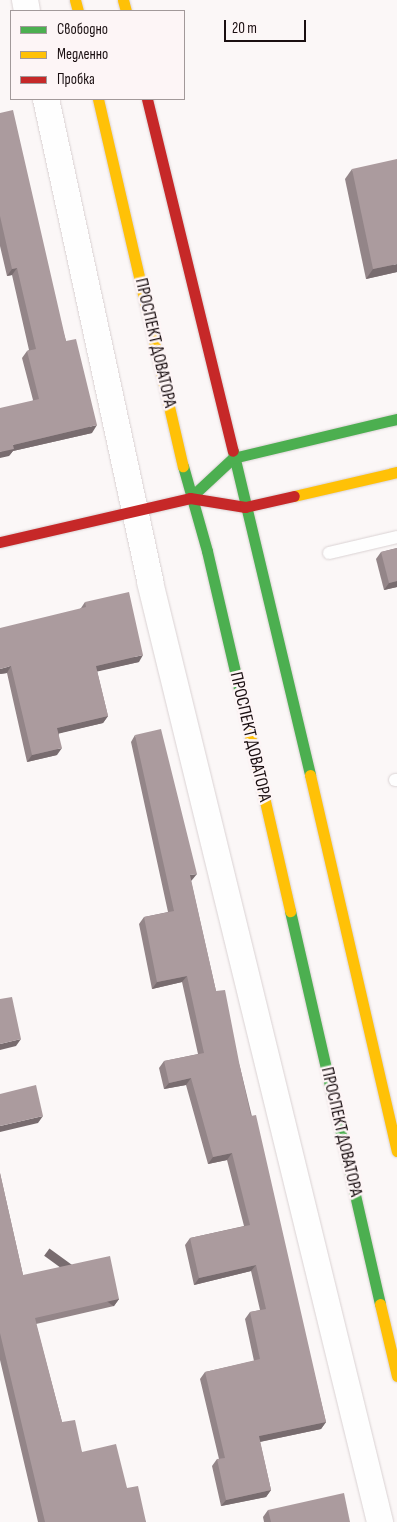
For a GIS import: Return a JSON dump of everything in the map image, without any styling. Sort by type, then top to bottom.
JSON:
[{"type":"main road","name":"ПРОСПЕКТ ДОВАТОРА","points":[[98,100],[190,498],[206,551],[397,1376]]},
{"type":"main road","points":[[147,100],[397,1151]]},
{"type":"main road","points":[[190,498],[233,458],[397,419]]},
{"type":"main road","points":[[0,542],[190,498],[245,507],[397,472]]},
{"type":"street","points":[[46,100],[134,511],[380,1522]]},
{"type":"lane","points":[[329,553],[397,537]]},
{"type":"building","points":[[13,110],[66,341],[76,339],[97,425],[13,445],[14,449],[0,452],[0,408],[39,399],[27,351],[36,349],[17,268],[12,269],[0,216],[0,113]]},
{"type":"building","points":[[397,159],[397,264],[373,269],[352,169]]},
{"type":"building","points":[[397,548],[397,581],[389,583],[381,552]]},
{"type":"building","points":[[129,592],[143,655],[96,666],[108,716],[57,728],[62,748],[32,755],[11,666],[0,669],[0,628],[86,607],[85,602]]},
{"type":"building","points":[[161,729],[197,874],[190,875],[216,991],[225,990],[251,1116],[256,1115],[326,1422],[259,1436],[271,1490],[226,1500],[217,1459],[225,1458],[205,1372],[260,1359],[250,1312],[266,1309],[256,1265],[199,1278],[190,1238],[250,1225],[232,1153],[213,1157],[191,1078],[169,1083],[164,1061],[204,1053],[187,976],[157,982],[144,917],[174,911],[135,735]]},
{"type":"building","points":[[12,997],[21,1039],[0,1044],[0,999]]},
{"type":"building","points":[[36,1085],[43,1116],[0,1126],[0,1094]]},
{"type":"building","points":[[0,1173],[23,1275],[110,1256],[119,1299],[35,1318],[62,1422],[75,1420],[82,1452],[116,1444],[127,1488],[138,1486],[146,1522],[45,1522],[0,1333]]},
{"type":"building","points":[[344,1493],[350,1522],[271,1522],[268,1510]]},
{"type":"traffic: fast","points":[[190,498],[233,458],[397,419]]},
{"type":"traffic: fast","points":[[233,451],[310,775]]},
{"type":"traffic: fast","points":[[183,466],[207,551],[248,727]]},
{"type":"traffic: fast","points":[[290,911],[380,1304]]},
{"type":"traffic: slow","points":[[75,0],[78,10]]},
{"type":"traffic: slow","points":[[123,0],[126,10]]},
{"type":"traffic: slow","points":[[98,100],[183,466]]},
{"type":"traffic: slow","points":[[294,496],[397,472]]},
{"type":"traffic: slow","points":[[248,727],[290,911]]},
{"type":"traffic: slow","points":[[310,775],[397,1151]]},
{"type":"traffic: slow","points":[[380,1304],[397,1376]]},
{"type":"traffic: jam","points":[[147,100],[233,451]]},
{"type":"traffic: jam","points":[[0,542],[190,498],[245,507],[294,496]]}]
